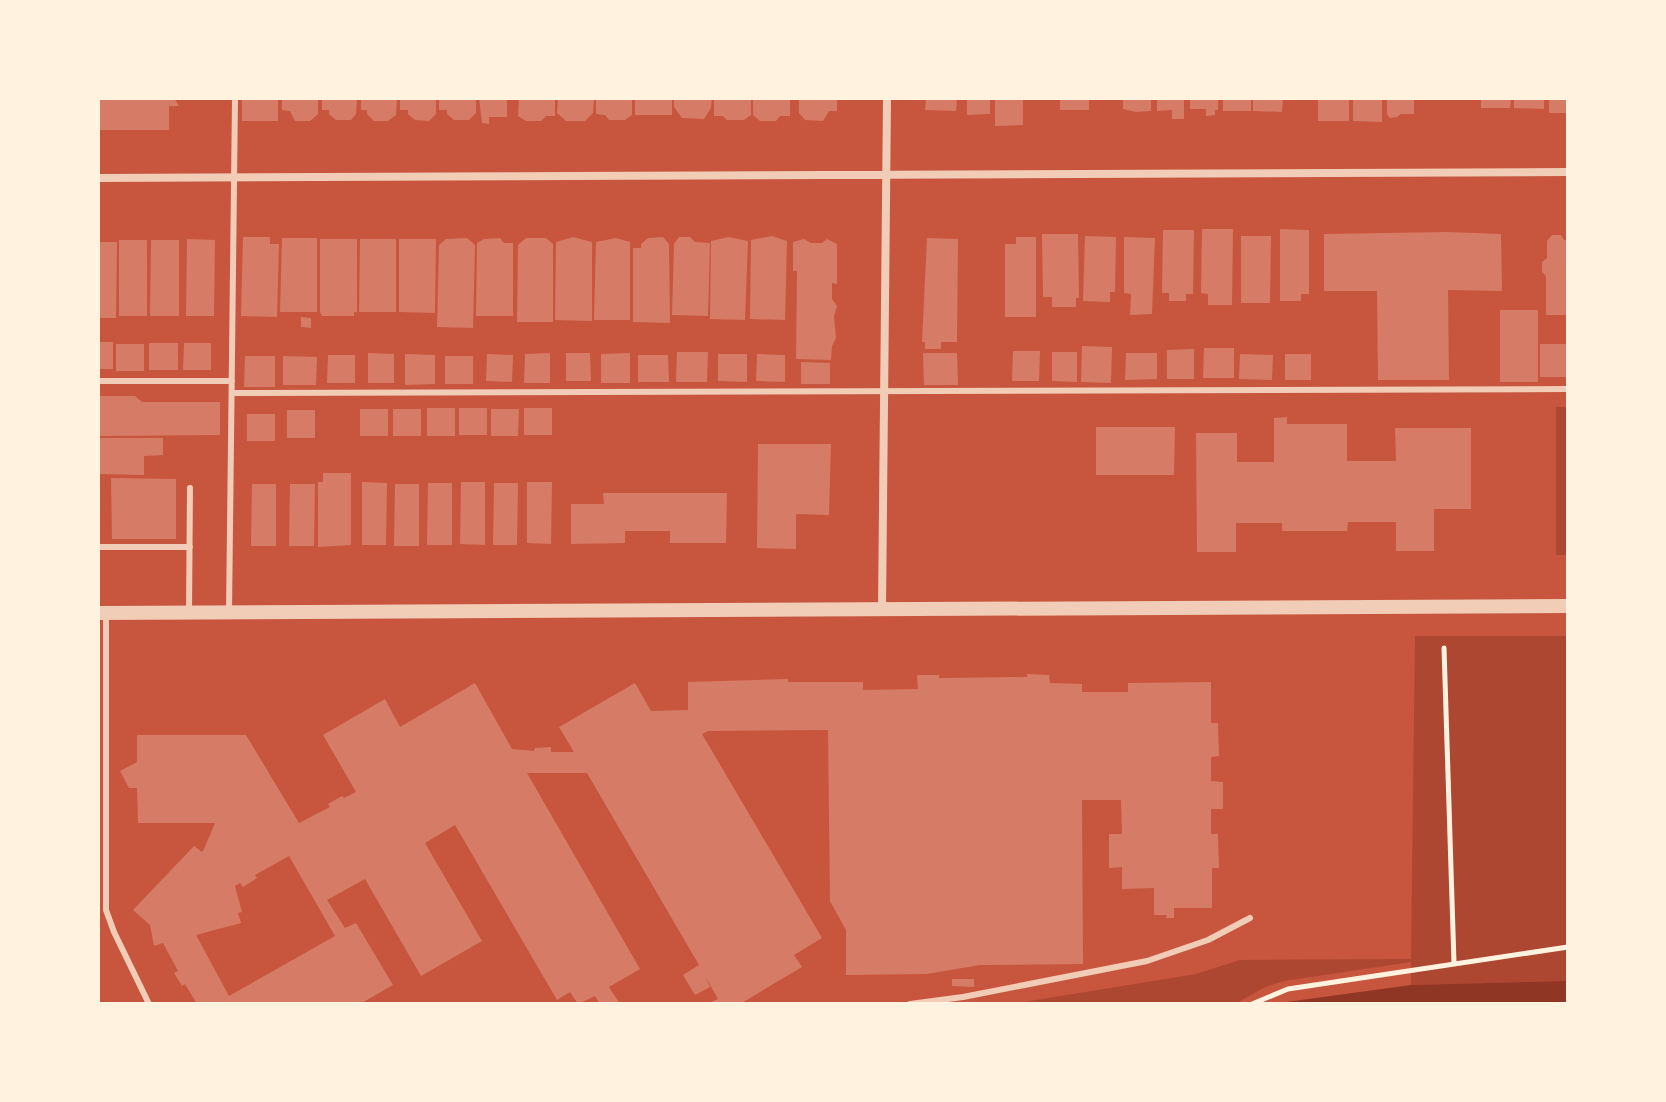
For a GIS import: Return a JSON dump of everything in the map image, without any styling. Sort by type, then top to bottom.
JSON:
[{"type":"street","points":[[882,609],[887,98]]},
{"type":"street","points":[[98,178],[1568,172]]},
{"type":"street","points":[[102,613],[1568,606]]},
{"type":"lane","points":[[229,613],[235,98]]},
{"type":"lane","points":[[98,381],[232,381]]},
{"type":"lane","points":[[232,393],[1568,389]]},
{"type":"lane","points":[[189,613],[190,488]]},
{"type":"lane","points":[[98,547],[190,547]]},
{"type":"lane","points":[[102,613],[106,910],[149,1004]]},
{"type":"lane","points":[[910,1004],[963,997],[1147,961],[1208,940],[1250,918]]},
{"type":"path","points":[[1444,648],[1454,963]]},
{"type":"path","points":[[1252,1004],[1288,989],[1568,947]]},
{"type":"shaded area","points":[[1556,407],[1568,407],[1568,555],[1556,555]]},
{"type":"shaded area","points":[[1415,636],[1568,636],[1568,981],[1411,985],[1411,962],[1284,981],[1265,987],[1235,1004],[1011,1004],[1196,974],[1240,960],[1411,959]]},
{"type":"shaded area","points":[[1568,981],[1568,1004],[1272,1004],[1411,985]]},
{"type":"building","points":[[98,98],[174,98],[179,106],[169,106],[169,130],[98,130]]},
{"type":"building","points":[[242,98],[278,98],[278,121],[242,121]]},
{"type":"building","points":[[282,98],[318,98],[318,114],[310,121],[295,121],[290,111],[282,110]]},
{"type":"building","points":[[322,98],[357,98],[356,114],[351,120],[336,120],[329,110],[322,110]]},
{"type":"building","points":[[361,98],[397,98],[396,115],[388,121],[374,121],[367,110],[361,110]]},
{"type":"building","points":[[400,98],[436,98],[436,114],[429,121],[415,120],[408,110],[400,110]]},
{"type":"building","points":[[439,98],[476,98],[476,113],[469,120],[454,120],[447,110],[439,110]]},
{"type":"building","points":[[479,98],[507,98],[507,117],[489,117],[489,124],[482,123]]},
{"type":"building","points":[[519,98],[555,98],[555,116],[546,116],[541,121],[526,121],[518,116]]},
{"type":"building","points":[[558,98],[594,98],[593,113],[585,121],[566,121],[557,113]]},
{"type":"building","points":[[596,98],[632,98],[632,115],[625,120],[609,120],[605,115],[596,114]]},
{"type":"building","points":[[635,98],[672,98],[672,115],[635,115]]},
{"type":"building","points":[[674,98],[712,98],[711,108],[704,119],[682,118],[674,107]]},
{"type":"building","points":[[714,98],[751,98],[751,115],[744,120],[714,116]]},
{"type":"building","points":[[753,98],[790,98],[790,116],[780,116],[776,121],[760,121],[753,115]]},
{"type":"building","points":[[799,98],[837,98],[837,111],[829,111],[823,121],[805,120],[799,113]]},
{"type":"building","points":[[926,98],[957,98],[956,111],[925,110]]},
{"type":"building","points":[[967,98],[990,98],[990,114],[967,115]]},
{"type":"building","points":[[995,98],[1023,98],[1023,125],[995,126]]},
{"type":"building","points":[[1060,98],[1089,98],[1089,110],[1060,110]]},
{"type":"building","points":[[1123,98],[1151,98],[1151,111],[1123,109]]},
{"type":"building","points":[[1157,98],[1184,98],[1184,119],[1172,119],[1172,110],[1157,111]]},
{"type":"building","points":[[1190,98],[1218,98],[1218,110],[1215,110],[1215,115],[1206,116],[1206,109],[1190,109]]},
{"type":"building","points":[[1223,98],[1251,98],[1251,111],[1223,111]]},
{"type":"building","points":[[1253,98],[1283,98],[1282,112],[1253,111]]},
{"type":"building","points":[[1318,98],[1349,98],[1349,121],[1318,121]]},
{"type":"building","points":[[1353,98],[1382,98],[1382,122],[1353,121]]},
{"type":"building","points":[[1387,98],[1414,98],[1414,114],[1390,118]]},
{"type":"building","points":[[1481,98],[1511,98],[1510,108],[1481,108]]},
{"type":"building","points":[[1514,98],[1544,98],[1544,109],[1514,108]]},
{"type":"building","points":[[1549,98],[1568,98],[1568,113],[1549,113]]},
{"type":"building","points":[[1202,229],[1233,229],[1232,305],[1208,305],[1208,294],[1201,293]]},
{"type":"building","points":[[1280,229],[1309,230],[1309,294],[1301,294],[1301,301],[1280,301]]},
{"type":"building","points":[[1163,230],[1194,230],[1193,294],[1186,294],[1186,301],[1169,301],[1169,293],[1162,293]]},
{"type":"building","points":[[1042,234],[1078,234],[1079,298],[1076,298],[1076,307],[1052,307],[1052,297],[1043,297]]},
{"type":"building","points":[[1324,234],[1501,234],[1502,291],[1448,290],[1449,380],[1378,380],[1377,291],[1324,291]]},
{"type":"building","points":[[1552,235],[1561,235],[1568,240],[1568,315],[1546,315],[1546,276],[1542,272],[1542,262],[1547,258],[1547,241]]},
{"type":"building","points":[[772,236],[787,241],[785,320],[750,319],[751,240]]},
{"type":"building","points":[[1085,236],[1116,237],[1115,292],[1110,292],[1110,302],[1083,301]]},
{"type":"building","points":[[1241,236],[1271,236],[1270,303],[1241,303]]},
{"type":"building","points":[[243,237],[270,237],[270,244],[279,244],[277,317],[241,316]]},
{"type":"building","points":[[573,237],[592,242],[592,321],[555,320],[556,242]]},
{"type":"building","points":[[663,237],[669,244],[670,323],[633,322],[633,248],[641,248],[648,238]]},
{"type":"building","points":[[679,237],[710,243],[708,316],[672,315],[674,244]]},
{"type":"building","points":[[729,237],[748,241],[745,320],[710,319],[711,241]]},
{"type":"building","points":[[1016,237],[1036,237],[1036,317],[1005,317],[1005,244],[1016,244]]},
{"type":"building","points":[[1124,237],[1155,238],[1152,314],[1130,315],[1131,294],[1124,293]]},
{"type":"building","points":[[282,238],[317,238],[317,312],[280,312]]},
{"type":"building","points":[[467,238],[475,245],[473,328],[437,327],[439,245],[446,239]]},
{"type":"building","points":[[500,238],[504,243],[513,243],[513,316],[476,316],[477,243],[484,239]]},
{"type":"building","points":[[526,238],[546,238],[553,244],[553,322],[517,322],[518,245]]},
{"type":"building","points":[[616,238],[630,242],[630,320],[594,320],[596,242]]},
{"type":"building","points":[[927,238],[958,239],[957,342],[941,342],[941,349],[925,349],[925,342],[922,342]]},
{"type":"building","points":[[187,239],[215,240],[214,316],[186,316]]},
{"type":"building","points":[[320,239],[357,239],[357,312],[354,316],[322,316],[320,312]]},
{"type":"building","points":[[360,239],[396,239],[396,312],[359,312]]},
{"type":"building","points":[[399,239],[436,239],[435,313],[399,312]]},
{"type":"building","points":[[804,239],[822,243],[827,239],[837,244],[837,284],[832,283],[832,299],[837,306],[834,316],[836,338],[831,360],[796,359],[797,271],[793,271],[793,242]]},
{"type":"building","points":[[119,240],[147,240],[147,316],[119,316]]},
{"type":"building","points":[[151,240],[179,240],[179,316],[150,316]]},
{"type":"building","points":[[98,242],[117,242],[116,318],[98,318]]},
{"type":"building","points":[[1500,310],[1538,310],[1538,382],[1500,382]]},
{"type":"building","points":[[301,317],[311,318],[311,328],[301,327]]},
{"type":"building","points":[[98,342],[113,342],[113,369],[98,369]]},
{"type":"building","points":[[149,343],[178,343],[178,370],[149,370]]},
{"type":"building","points":[[184,343],[211,343],[211,370],[183,370]]},
{"type":"building","points":[[116,344],[144,344],[144,371],[116,371]]},
{"type":"building","points":[[1540,344],[1568,344],[1568,377],[1540,377]]},
{"type":"building","points":[[1082,346],[1112,347],[1111,383],[1081,382]]},
{"type":"building","points":[[1204,348],[1234,348],[1234,378],[1203,378]]},
{"type":"building","points":[[1194,349],[1194,379],[1167,379],[1167,350]]},
{"type":"building","points":[[1013,351],[1040,351],[1039,381],[1012,381]]},
{"type":"building","points":[[677,352],[708,352],[707,382],[676,382]]},
{"type":"building","points":[[1052,352],[1077,352],[1077,382],[1052,381]]},
{"type":"building","points":[[368,353],[394,354],[394,383],[368,383]]},
{"type":"building","points":[[550,353],[550,383],[524,383],[525,354]]},
{"type":"building","points":[[566,353],[590,353],[591,381],[566,381]]},
{"type":"building","points":[[630,353],[630,383],[601,383],[601,354]]},
{"type":"building","points":[[923,353],[957,353],[958,385],[924,385]]},
{"type":"building","points":[[1126,353],[1157,353],[1157,379],[1125,380]]},
{"type":"building","points":[[405,354],[435,355],[435,384],[405,385]]},
{"type":"building","points":[[487,354],[513,355],[512,382],[486,381]]},
{"type":"building","points":[[718,354],[747,354],[747,382],[718,381]]},
{"type":"building","points":[[757,354],[785,355],[785,382],[756,381]]},
{"type":"building","points":[[1240,354],[1273,355],[1272,380],[1239,379]]},
{"type":"building","points":[[1285,354],[1311,354],[1311,380],[1285,380]]},
{"type":"building","points":[[328,355],[355,355],[355,383],[327,383]]},
{"type":"building","points":[[638,355],[668,355],[669,382],[638,382]]},
{"type":"building","points":[[245,356],[275,356],[275,387],[244,387]]},
{"type":"building","points":[[283,356],[317,357],[316,385],[283,385]]},
{"type":"building","points":[[445,356],[473,356],[473,384],[445,384]]},
{"type":"building","points":[[801,362],[830,363],[830,384],[801,384]]},
{"type":"building","points":[[98,396],[135,396],[142,402],[220,402],[220,435],[98,436]]},
{"type":"building","points":[[427,408],[455,408],[455,436],[427,436]]},
{"type":"building","points":[[459,408],[487,408],[487,435],[459,435]]},
{"type":"building","points":[[524,408],[552,408],[552,435],[524,435]]},
{"type":"building","points":[[360,409],[388,409],[388,436],[360,436]]},
{"type":"building","points":[[393,409],[421,409],[421,436],[393,436]]},
{"type":"building","points":[[491,409],[519,409],[518,436],[491,436]]},
{"type":"building","points":[[287,410],[315,410],[315,438],[287,438]]},
{"type":"building","points":[[247,414],[275,414],[275,441],[247,441]]},
{"type":"building","points":[[1287,417],[1287,424],[1347,424],[1347,461],[1396,461],[1395,428],[1471,428],[1471,509],[1434,509],[1434,551],[1396,551],[1396,522],[1348,522],[1347,531],[1282,531],[1282,523],[1236,523],[1236,552],[1197,552],[1196,433],[1237,433],[1237,462],[1274,462],[1274,418]]},
{"type":"building","points":[[1096,427],[1175,427],[1174,475],[1096,475]]},
{"type":"building","points":[[98,438],[163,438],[163,455],[144,456],[144,475],[98,474]]},
{"type":"building","points":[[758,444],[831,444],[829,515],[796,514],[796,549],[757,548]]},
{"type":"building","points":[[323,473],[351,473],[351,545],[318,547],[318,482],[323,482]]},
{"type":"building","points":[[111,478],[176,479],[176,539],[112,539]]},
{"type":"building","points":[[362,482],[387,483],[386,545],[362,545]]},
{"type":"building","points":[[461,482],[485,482],[485,545],[460,544]]},
{"type":"building","points":[[527,482],[552,482],[551,544],[527,543]]},
{"type":"building","points":[[428,483],[452,483],[452,545],[427,545]]},
{"type":"building","points":[[494,483],[518,483],[517,545],[493,545]]},
{"type":"building","points":[[252,484],[276,484],[276,546],[251,546]]},
{"type":"building","points":[[290,484],[315,484],[314,546],[289,546]]},
{"type":"building","points":[[395,484],[419,484],[419,546],[394,546]]},
{"type":"building","points":[[603,493],[727,493],[726,543],[670,543],[670,531],[625,531],[625,543],[571,544],[571,504],[604,504]]},
{"type":"building","points":[[1027,674],[1049,675],[1050,683],[1082,684],[1082,692],[1128,692],[1128,683],[1211,682],[1211,723],[1218,723],[1219,756],[1211,757],[1211,781],[1223,782],[1223,809],[1211,809],[1211,834],[1218,834],[1219,868],[1212,868],[1212,908],[1174,908],[1174,918],[1166,918],[1167,915],[1154,915],[1154,888],[1122,889],[1122,867],[1109,868],[1109,834],[1122,834],[1121,800],[1082,800],[1083,964],[980,965],[927,974],[846,975],[846,930],[830,901],[828,730],[708,731],[702,734],[822,938],[794,955],[802,967],[740,1004],[706,1004],[718,999],[705,976],[710,987],[695,995],[683,975],[699,965],[587,773],[527,773],[640,969],[609,987],[620,1004],[600,1004],[595,996],[578,1004],[570,992],[557,1000],[455,825],[425,843],[482,941],[421,976],[365,879],[327,900],[345,928],[356,923],[393,985],[360,1004],[197,1004],[174,973],[178,971],[163,943],[154,946],[150,925],[133,910],[194,846],[202,852],[215,823],[138,823],[137,788],[129,788],[120,771],[137,762],[137,735],[246,735],[299,823],[330,807],[328,804],[342,796],[344,798],[356,792],[323,735],[385,699],[400,727],[475,683],[512,749],[534,751],[535,748],[551,747],[551,752],[574,752],[559,727],[635,683],[651,711],[688,710],[688,682],[788,679],[788,682],[863,682],[863,690],[918,689],[917,675],[939,675],[939,678],[1027,677]],"holes":[[[289,856],[335,936],[229,996],[196,935],[241,923],[238,913],[242,912],[235,886],[240,883],[243,887],[257,878],[255,875]]]},
{"type":"building","points":[[952,979],[974,979],[974,987],[952,986]]}]
